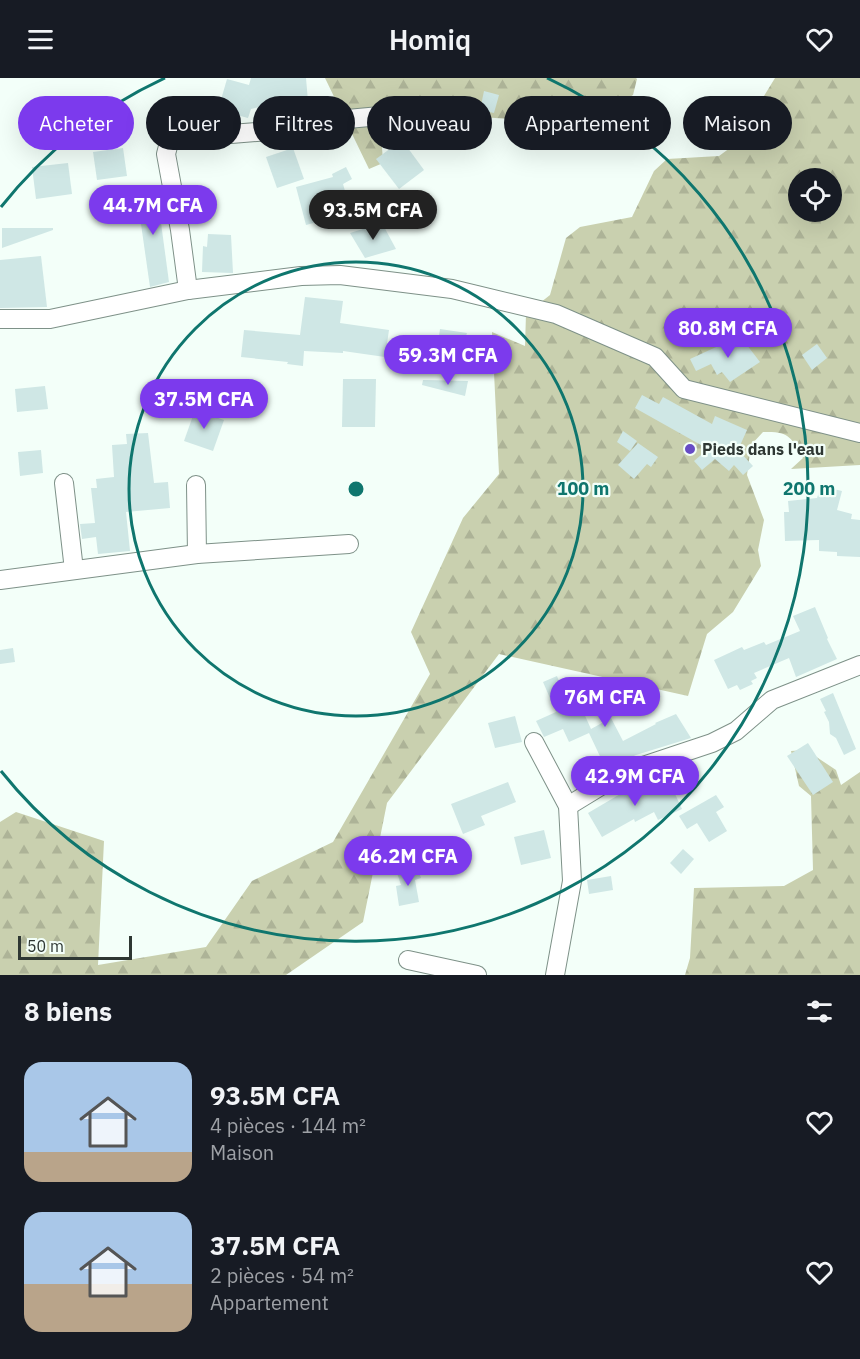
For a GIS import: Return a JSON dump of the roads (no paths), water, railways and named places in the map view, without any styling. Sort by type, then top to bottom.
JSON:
[{"type":"street","points":[[188,290],[166,154],[171,135],[190,129],[231,134],[282,130],[326,121],[367,117]]},
{"type":"street","points":[[0,319],[50,319],[188,290],[301,276],[340,275],[452,290],[556,314],[655,357],[684,389],[860,433]]},
{"type":"street","points":[[64,483],[74,570]]},
{"type":"street","points":[[196,485],[197,554]]},
{"type":"street","points":[[0,580],[197,554],[349,544]]},
{"type":"street","points":[[568,806],[622,772],[712,743],[736,731],[772,700],[860,665]]},
{"type":"street","points":[[534,742],[568,806],[572,880],[555,975]]},
{"type":"street","points":[[408,960],[477,975]]},
{"type":"place","name":"Pieds dans l'eau","points":[[690,449]]}]
